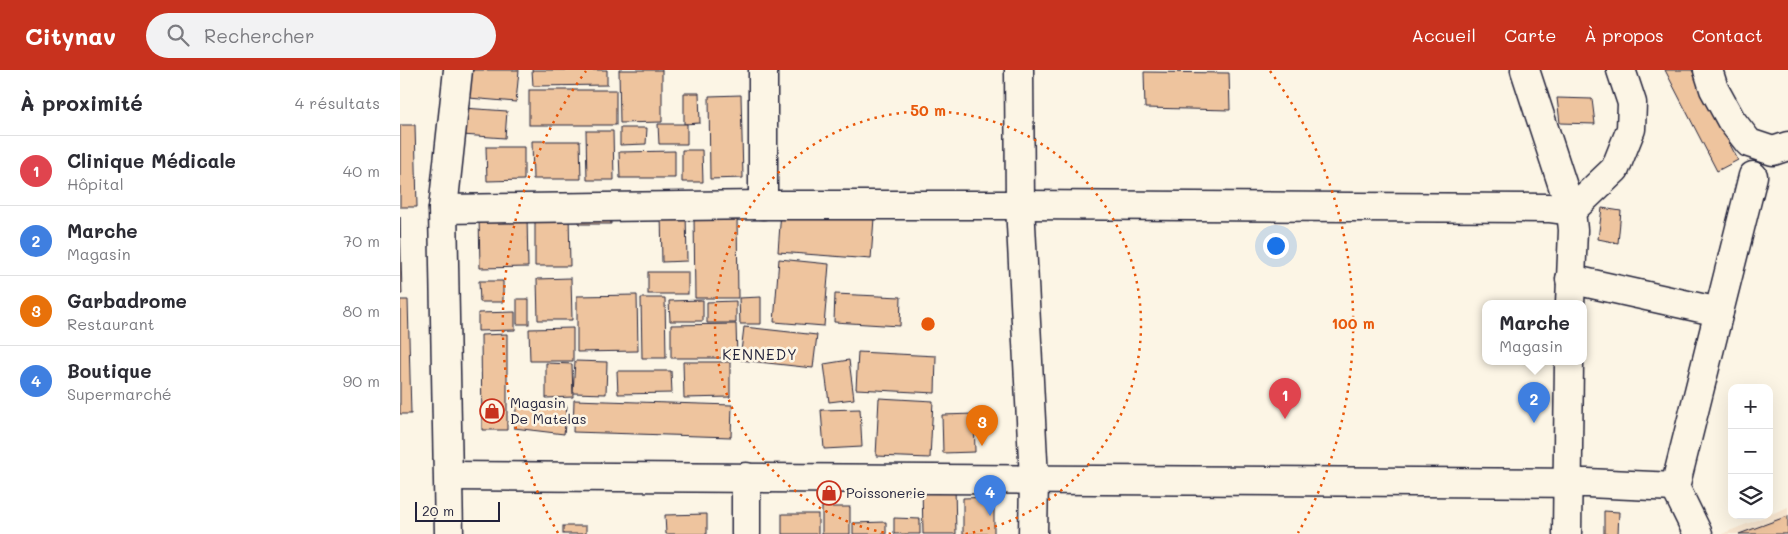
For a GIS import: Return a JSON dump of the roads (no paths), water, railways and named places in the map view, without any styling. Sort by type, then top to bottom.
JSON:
[{"type":"street","points":[[449,534],[443,209],[458,70]]},
{"type":"street","points":[[763,70],[763,205]]},
{"type":"street","points":[[1019,70],[1020,205],[1034,479],[1033,534]]},
{"type":"street","points":[[1525,70],[1571,212],[1573,230],[1570,292],[1719,312]]},
{"type":"street","points":[[1571,212],[1615,168],[1632,129],[1632,102],[1621,70]]},
{"type":"street","points":[[1708,70],[1714,89],[1726,112],[1749,143],[1773,151],[1788,146]]},
{"type":"street","points":[[1698,534],[1675,486],[1753,176]]},
{"type":"street","points":[[443,209],[763,205],[1020,205],[1539,208],[1571,212]]},
{"type":"street","points":[[1567,534],[1569,365]]},
{"type":"street","points":[[448,476],[1567,483],[1675,486]]},
{"type":"street","points":[[746,477],[746,534]]},
{"type":"place","name":"Magasin De Matelas","points":[[492,411]]},
{"type":"place","name":"Clinique Médicale","points":[[1285,419]]},
{"type":"place","name":"Marche","points":[[1534,423]]},
{"type":"place","name":"Garbadrome","points":[[982,446]]},
{"type":"place","name":"Poissonerie","points":[[829,493]]},
{"type":"place","name":"Boutique","points":[[990,516]]},
{"type":"district","name":"KENNEDY","points":[[760,355]]}]
